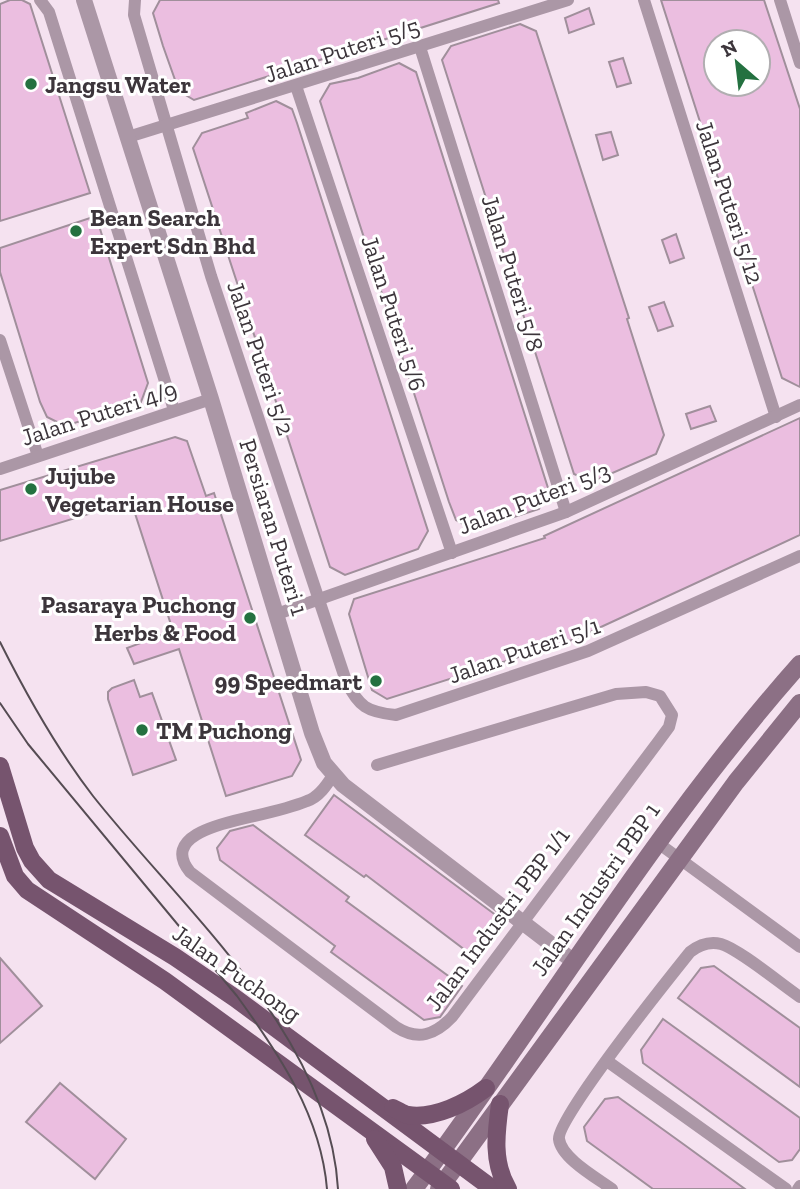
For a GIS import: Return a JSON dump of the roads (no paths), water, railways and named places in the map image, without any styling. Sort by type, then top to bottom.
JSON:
[{"type":"main road","name":"Jalan Industri PBP 1","points":[[414,1189],[658,843],[744,728],[800,664]]},
{"type":"main road","name":"Jalan Industri PBP 1","points":[[445,1187],[458,1163],[500,1104],[736,782],[800,703]]},
{"type":"main road","name":"Jalan Puchong","points":[[0,766],[25,848],[32,861],[49,880],[175,957],[235,998],[493,1189]]},
{"type":"main road","name":"Jalan Puchong","points":[[0,836],[15,876],[27,890],[165,981],[366,1126],[445,1187]]},
{"type":"main road","points":[[368,1096],[407,1115],[423,1114],[468,1101],[486,1088]]},
{"type":"main road","points":[[500,1104],[496,1149],[498,1165],[508,1189]]},
{"type":"main road","points":[[366,1126],[393,1167],[398,1189]]},
{"type":"street","points":[[40,0],[49,12],[174,410]]},
{"type":"street","name":"Jalan Puteri 5/2","points":[[135,0],[134,15],[211,275],[320,600]]},
{"type":"street","name":"Jalan Puteri 5/5","points":[[128,137],[568,0]]},
{"type":"street","name":"Jalan Puteri 5/12","points":[[644,0],[776,416]]},
{"type":"street","points":[[780,0],[800,63]]},
{"type":"street","name":"Persiaran Puteri 1","points":[[84,1],[211,399],[312,733],[324,763],[343,785],[573,961]]},
{"type":"street","name":"Jalan Puteri 5/8","points":[[420,47],[566,512]]},
{"type":"street","name":"Jalan Puteri 5/6","points":[[296,86],[452,553]]},
{"type":"street","points":[[0,340],[38,456]]},
{"type":"street","name":"Jalan Puteri 4/9","points":[[0,469],[211,399]]},
{"type":"street","name":"Jalan Puteri 5/3","points":[[277,614],[566,512],[800,405]]},
{"type":"street","name":"Jalan Puteri 5/1","points":[[320,600],[352,693],[362,706],[376,713],[396,715],[588,652],[800,556]]},
{"type":"street","name":"Jalan Industri PBP 1/1","points":[[333,775],[322,790],[306,802],[221,822],[194,836],[181,855],[184,864],[190,872],[396,1027],[417,1036],[431,1034],[442,1028],[452,1017],[668,727],[672,715],[660,696],[646,692],[616,694],[377,765]]},
{"type":"street","points":[[658,843],[800,947]]},
{"type":"street","points":[[612,1189],[565,1153],[558,1133],[607,1061],[690,952],[711,943],[729,947],[800,997]]},
{"type":"street","points":[[607,1061],[786,1189]]},
{"type":"tram line","points":[[0,642],[43,721],[79,778],[208,930],[281,1027],[309,1078],[329,1132],[338,1189]]},
{"type":"tram line","points":[[0,703],[28,744],[237,996],[268,1040],[307,1111],[323,1162],[327,1189]]},
{"type":"place","name":"Jangsu Water","points":[[31,84]]},
{"type":"place","name":"Bean Search Expert Sdn Bhd","points":[[76,231]]},
{"type":"place","name":"Jujube Vegetarian House","points":[[31,489]]},
{"type":"place","name":"Pasaraya Puchong Herbs & Food","points":[[250,618]]},
{"type":"place","name":"99 Speedmart","points":[[376,681]]},
{"type":"place","name":"TM Puchong","points":[[142,730]]}]
